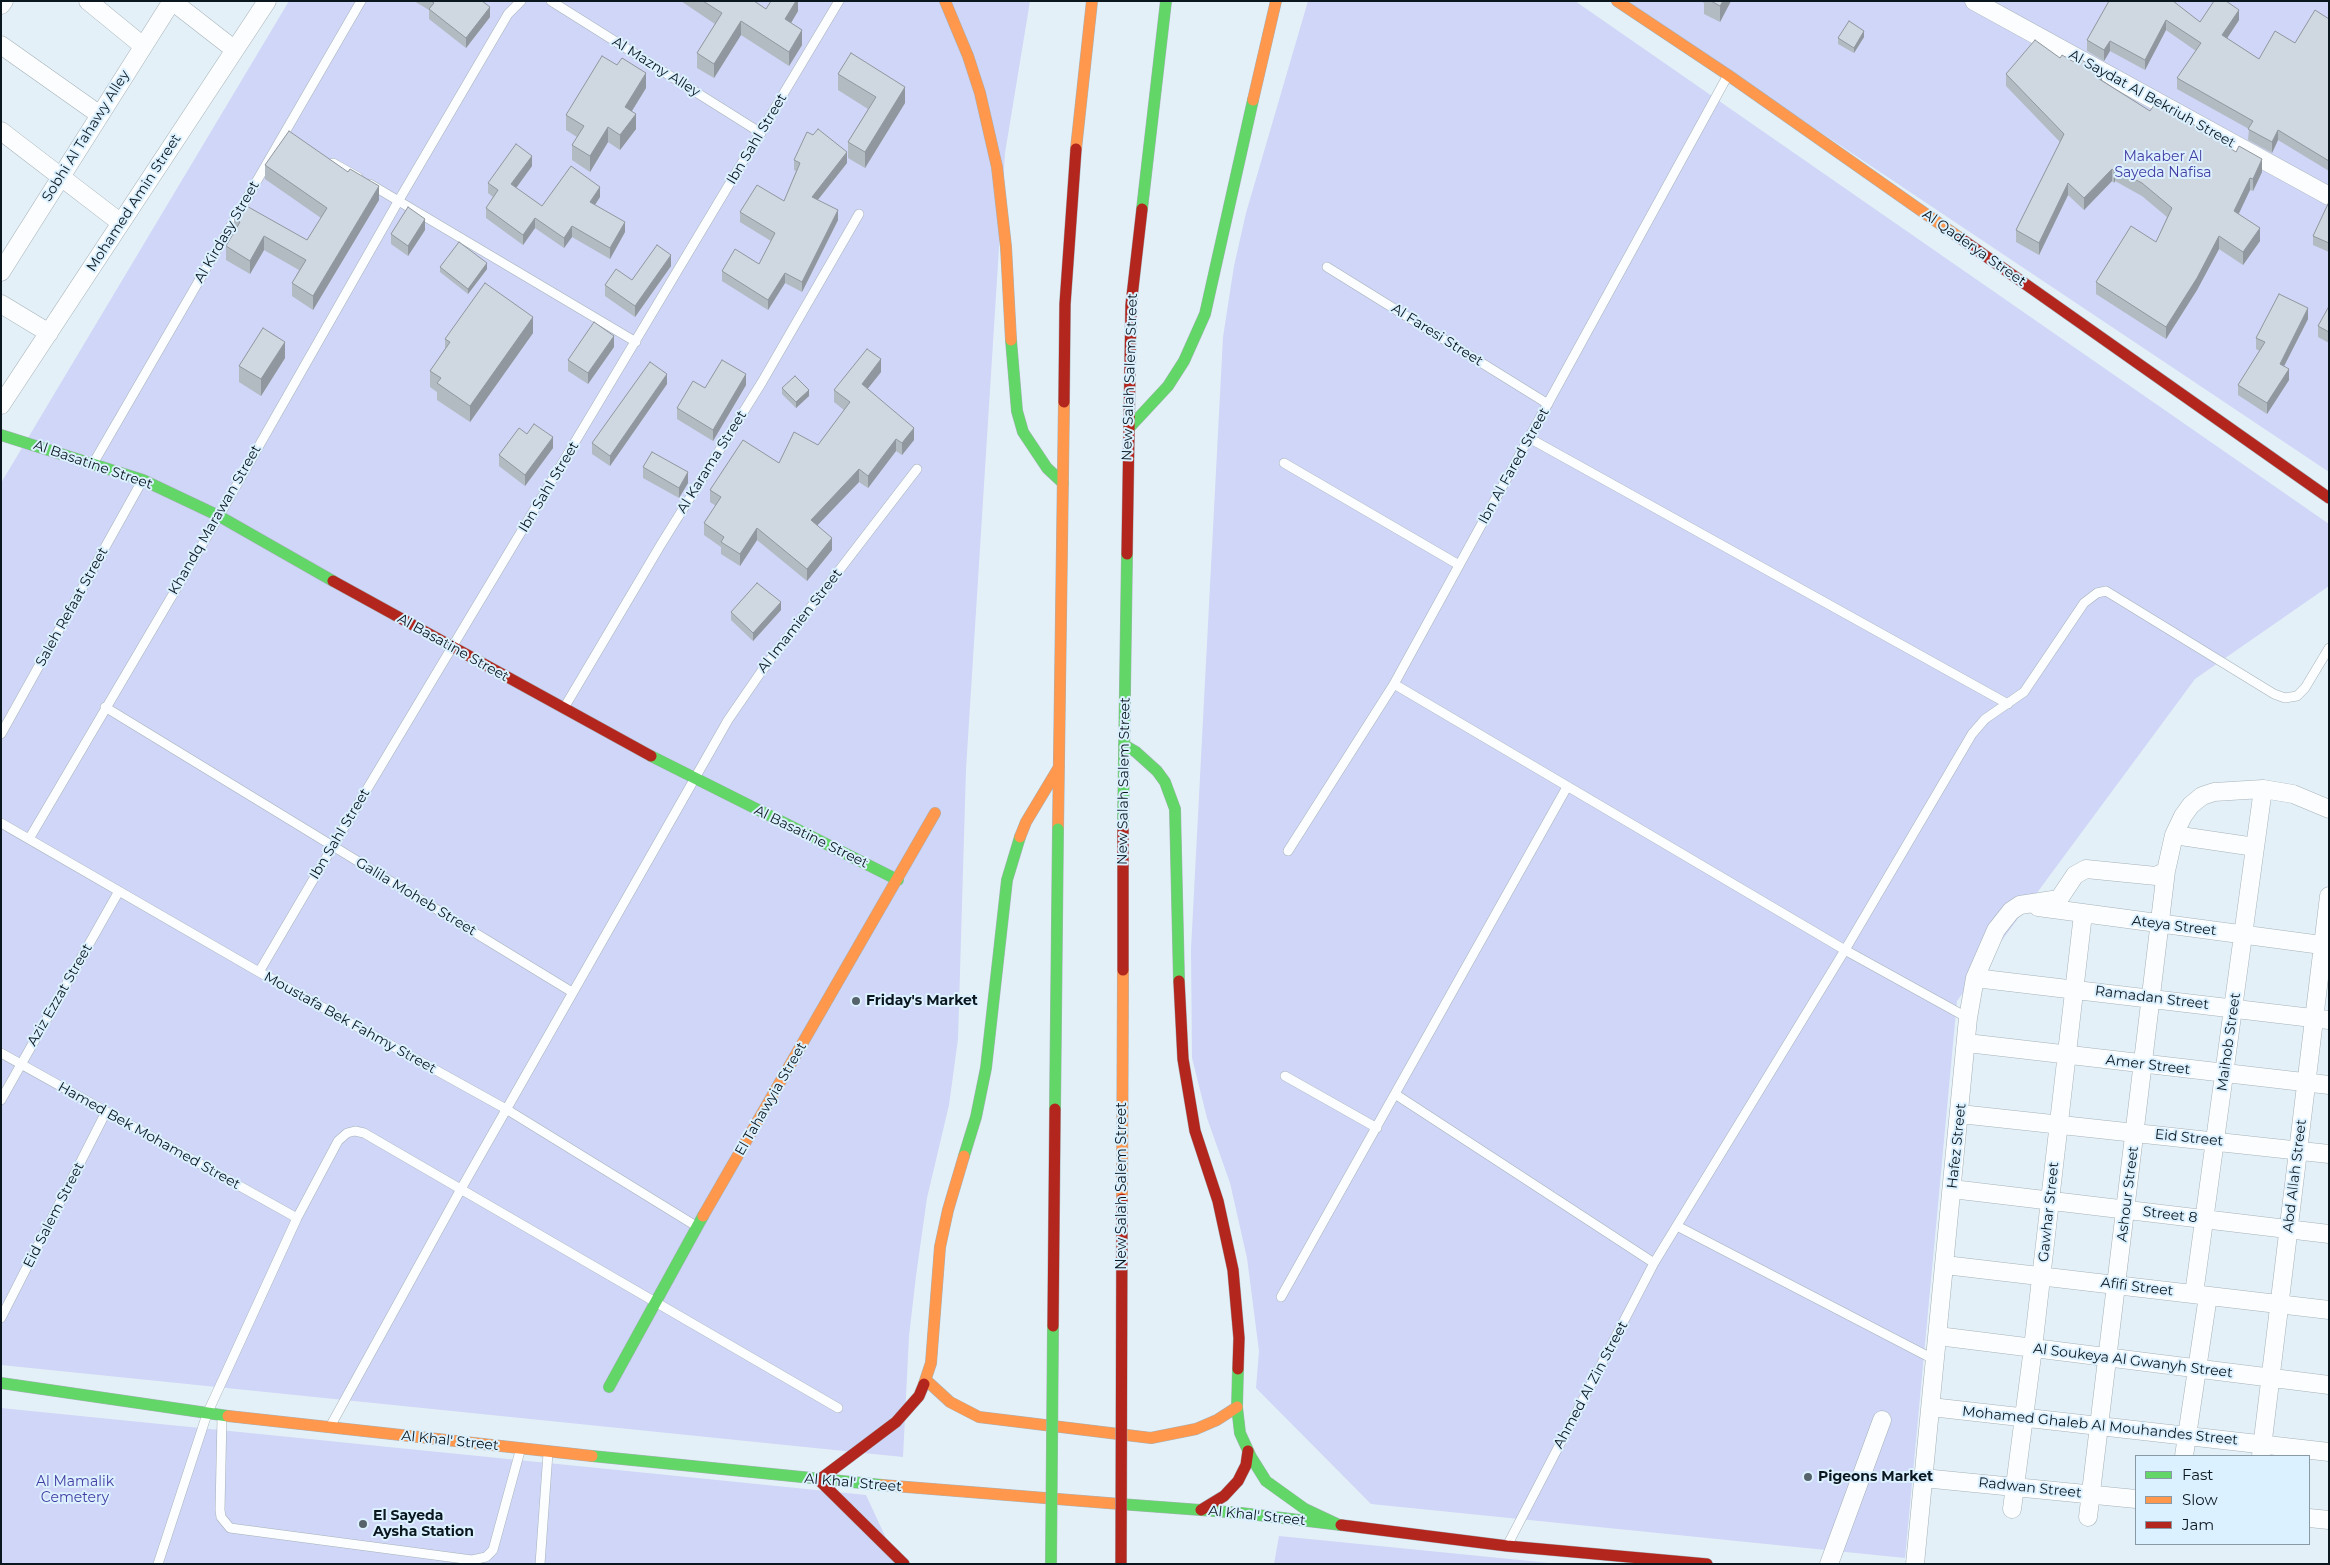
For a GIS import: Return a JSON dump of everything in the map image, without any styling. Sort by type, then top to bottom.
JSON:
[{"type":"main road","points":[[944,1],[968,56],[977,84],[997,167],[1005,231],[1017,411],[1023,432],[1034,451],[1047,468],[1063,483]]},
{"type":"main road","points":[[1051,1564],[1065,304],[1074,164],[1092,1]]},
{"type":"main road","name":"New Salah Salem Street","points":[[1121,1564],[1123,824],[1131,305],[1166,1]]},
{"type":"main road","points":[[1128,428],[1168,386],[1184,361],[1205,314],[1276,1]]},
{"type":"main road","name":"Al Qaderya Street","points":[[1617,1],[1728,75],[2329,498]]},
{"type":"main road","name":"Al Basatine Street","points":[[1,435],[143,480],[219,516],[452,648],[693,779],[898,880]]},
{"type":"main road","points":[[1124,745],[1136,752],[1157,771],[1171,795],[1175,809],[1180,1024],[1183,1059],[1195,1131],[1218,1201],[1233,1270],[1239,1338],[1237,1407],[1240,1433],[1266,1482],[1305,1509],[1339,1525]]},
{"type":"main road","points":[[904,1564],[819,1480],[896,1422],[919,1396],[926,1380],[931,1363],[940,1247],[948,1210],[976,1117],[986,1068],[1007,880],[1026,822],[1059,767]]},
{"type":"main road","name":"El Tahawyia Street","points":[[609,1387],[696,1226],[898,880],[935,813]]},
{"type":"main road","points":[[926,1380],[950,1402],[979,1417],[1151,1438],[1174,1435],[1196,1429],[1217,1420],[1237,1407]]},
{"type":"main road","name":"Al Khal' Street","points":[[1,1382],[222,1416],[520,1449],[819,1480],[1201,1510],[1507,1546],[1707,1564]]},
{"type":"main road","points":[[1201,1510],[1224,1496],[1238,1481],[1246,1465],[1248,1451]]},
{"type":"street","points":[[1,5],[4,1]]},
{"type":"street","points":[[88,1],[143,46]]},
{"type":"street","points":[[172,1],[235,50]]},
{"type":"street","name":"Sobhi Al Tahawy Alley","points":[[2,268],[172,1]]},
{"type":"street","name":"Mohamed Amin Street","points":[[1,405],[267,1]]},
{"type":"street","name":"Al Saydat Al Bekriuh Street","points":[[1974,1],[2329,196]]},
{"type":"street","points":[[1,45],[100,116]]},
{"type":"street","points":[[1,131],[121,223]]},
{"type":"street","points":[[1,304],[49,333]]},
{"type":"street","name":"Ashour Street","points":[[2088,1517],[2166,871],[2174,835],[2187,811],[2202,796],[2214,792],[2263,789],[2293,794],[2329,808]]},
{"type":"street","name":"Maihob Street","points":[[2184,1455],[2197,1369],[2204,1219],[2263,789]]},
{"type":"street","points":[[2174,835],[2255,846]]},
{"type":"street","points":[[2020,905],[2059,899],[2075,875],[2086,869],[2156,876],[2166,871]]},
{"type":"street","name":"Abd Allah Street","points":[[2262,1450],[2306,1083],[2321,1019],[2329,896]]},
{"type":"street","name":"Ateya Street","points":[[2020,905],[2325,945]]},
{"type":"street","name":"Hafez Street","points":[[1915,1564],[1968,1018],[1975,978],[1996,930],[2011,911],[2020,905]]},
{"type":"street","name":"Gawhar Street","points":[[2012,1509],[2042,1276],[2083,914]]},
{"type":"street","name":"Ramadan Street","points":[[1975,978],[2321,1019]]},
{"type":"street","name":"Amer Street","points":[[1967,1043],[2329,1086]]},
{"type":"street","name":"Eid Street","points":[[1960,1114],[2329,1154]]},
{"type":"street","name":"Street 8","points":[[1952,1189],[2329,1234]]},
{"type":"street","name":"Afifi Street","points":[[1945,1265],[2329,1310]]},
{"type":"street","name":"Al Soukeya Al Gwanyh Street","points":[[1938,1336],[2329,1386]]},
{"type":"street","name":"Mohamed Ghaleb Al Mouhandes Street","points":[[1931,1407],[2188,1436],[2262,1450],[2329,1452]]},
{"type":"street","points":[[1829,1564],[1882,1420]]},
{"type":"street","name":"Radwan Street","points":[[1923,1478],[2135,1499]]},
{"type":"street","points":[[2310,1518],[2329,1520]]},
{"type":"lane","name":"Al Kirdasy Street","points":[[93,463],[288,137],[361,1]]},
{"type":"lane","points":[[399,200],[508,14],[521,1]]},
{"type":"lane","name":"Al Mazny Alley","points":[[551,1],[761,133]]},
{"type":"lane","name":"Ibn Sahl Street","points":[[259,972],[839,1]]},
{"type":"lane","name":"Ibn Al Fared Street","points":[[1288,851],[1394,684],[1728,75]]},
{"type":"lane","points":[[325,158],[399,200],[636,342]]},
{"type":"lane","name":"Khandq Marawan Street","points":[[29,839],[219,516],[399,200]]},
{"type":"lane","name":"Al Karama Street","points":[[564,708],[660,546],[762,382],[859,214]]},
{"type":"lane","name":"Al Faresi Street","points":[[1327,267],[1548,404]]},
{"type":"lane","points":[[1530,438],[2008,704]]},
{"type":"lane","points":[[1284,463],[1459,566]]},
{"type":"lane","name":"Al Imamien Street","points":[[330,1428],[506,1109],[728,720],[761,672],[917,469]]},
{"type":"lane","name":"Saleh Refaat Street","points":[[1,734],[143,480]]},
{"type":"lane","name":"Ahmed Al Zin Street","points":[[1507,1546],[1654,1263],[1845,950],[1972,734],[1985,718],[2024,692],[2084,603],[2097,593],[2106,591],[2274,694],[2285,698],[2297,696],[2305,688],[2329,648]]},
{"type":"lane","points":[[1394,684],[1845,950],[1968,1018]]},
{"type":"lane","name":"Galila Moheb Street","points":[[105,707],[572,992]]},
{"type":"lane","points":[[1281,1298],[1567,787]]},
{"type":"lane","name":"Moustafa Bek Fahmy Street","points":[[1,823],[259,972],[506,1109],[696,1226]]},
{"type":"lane","name":"Aziz Ezzat Street","points":[[1,1100],[119,891]]},
{"type":"lane","name":"Hamed Bek Mohamed Street","points":[[1,1053],[297,1218]]},
{"type":"lane","points":[[1285,1076],[1377,1128]]},
{"type":"lane","points":[[1395,1094],[1654,1263]]},
{"type":"lane","name":"Eid Salem Street","points":[[1,1318],[106,1112]]},
{"type":"lane","points":[[158,1564],[207,1414],[297,1218],[338,1141],[347,1132],[364,1133],[838,1408]]},
{"type":"lane","points":[[1677,1226],[1935,1360]]},
{"type":"lane","points":[[222,1416],[220,1510],[221,1517],[230,1528],[472,1560],[486,1557],[493,1550],[520,1449]]},
{"type":"lane","points":[[540,1564],[548,1451]]},
{"type":"green space","points":[[289,1],[1030,1],[1005,153],[966,769],[958,1039],[949,1105],[927,1198],[916,1276],[909,1336],[903,1457],[1,1365],[1,483]]},
{"type":"green space","points":[[1308,1],[1575,1],[2329,524],[2329,586],[2195,679],[1957,1001],[1905,1558],[1371,1504],[1256,1388],[1259,1351],[1247,1258],[1230,1183],[1207,1118],[1192,1058],[1191,949],[1223,337],[1234,266],[1246,213]]},
{"type":"green space","name":"Makaber Al Sayeda Nafisa","points":[[1624,1],[2329,1],[2329,472]]},
{"type":"green space","name":"Al Mamalik Cemetery","points":[[1,1408],[866,1495],[898,1564],[1,1564]]},
{"type":"green space","points":[[1279,1536],[1560,1564],[1274,1564]]},
{"type":"building","points":[[431,1],[482,1],[490,7],[466,38],[429,9],[434,3]]},
{"type":"building","points":[[703,1],[754,1],[766,9],[771,1],[796,1],[785,19],[802,30],[789,52],[741,21],[714,64],[697,53],[722,13]]},
{"type":"building","points":[[1711,1],[1723,1],[1720,6]]},
{"type":"building","points":[[2109,1],[2173,1],[2200,22],[2214,1],[2226,1],[2239,10],[2222,35],[2259,59],[2275,31],[2295,43],[2315,10],[2329,19],[2329,161],[2278,130],[2272,142],[2248,129],[2253,121],[2177,78],[2201,43],[2166,20],[2145,60],[2110,41],[2104,50],[2087,40]]},
{"type":"building","points":[[1849,21],[1864,31],[1854,48],[1838,38]]},
{"type":"building","points":[[2035,40],[2060,58],[2062,55],[2074,62],[2076,57],[2102,71],[2096,77],[2150,111],[2157,101],[2236,152],[2239,146],[2262,159],[2253,179],[2250,178],[2234,211],[2260,228],[2243,252],[2219,236],[2197,278],[2166,327],[2096,282],[2131,226],[2156,242],[2172,208],[2142,183],[2112,169],[2084,198],[2068,183],[2039,243],[2016,230],[2064,134],[2006,74]]},
{"type":"building","points":[[851,53],[905,87],[865,152],[848,142],[876,97],[838,74]]},
{"type":"building","points":[[602,56],[617,65],[622,58],[646,73],[625,107],[636,114],[620,135],[608,127],[590,156],[572,145],[584,126],[566,115]]},
{"type":"building","points":[[818,129],[847,152],[812,197],[838,210],[802,282],[785,273],[768,300],[722,271],[735,249],[759,264],[775,233],[740,212],[757,185],[784,201],[800,163],[794,160],[807,132],[813,135]]},
{"type":"building","points":[[289,131],[348,172],[350,169],[379,186],[313,296],[292,283],[306,260],[264,236],[250,261],[226,246],[240,222],[234,219],[243,204],[307,240],[327,208],[265,165]]},
{"type":"building","points":[[516,144],[532,156],[511,184],[542,206],[571,166],[600,187],[590,202],[625,222],[610,248],[572,226],[564,238],[535,218],[523,235],[486,208],[498,190],[488,183]]},
{"type":"building","points":[[2329,204],[2329,243],[2313,236]]},
{"type":"building","points":[[408,207],[425,219],[408,246],[391,234]]},
{"type":"building","points":[[459,242],[487,263],[468,289],[440,267]]},
{"type":"building","points":[[657,245],[671,255],[635,306],[605,285],[616,269],[632,280]]},
{"type":"building","points":[[485,283],[533,317],[470,406],[437,383],[441,378],[430,371],[450,342],[445,339]]},
{"type":"building","points":[[2279,294],[2308,308],[2280,364],[2289,369],[2267,403],[2238,385],[2265,342],[2256,338]]},
{"type":"building","points":[[2329,308],[2329,332],[2318,326]]},
{"type":"building","points":[[594,322],[614,336],[588,373],[568,360]]},
{"type":"building","points":[[263,328],[285,342],[261,379],[239,366]]},
{"type":"building","points":[[867,349],[881,359],[862,384],[914,428],[902,443],[896,439],[868,476],[859,469],[811,520],[832,538],[807,569],[757,528],[740,554],[721,542],[724,537],[704,523],[721,497],[710,490],[743,440],[779,463],[794,432],[818,445],[850,402],[834,390]]},
{"type":"building","points":[[722,360],[746,374],[713,430],[677,408],[693,381],[705,388]]},
{"type":"building","points":[[650,362],[667,374],[610,456],[592,443]]},
{"type":"building","points":[[795,376],[809,390],[796,402],[782,388]]},
{"type":"building","points":[[534,424],[553,437],[525,475],[499,455],[519,428],[527,434]]},
{"type":"building","points":[[652,452],[688,472],[679,488],[643,467]]},
{"type":"building","points":[[757,583],[781,602],[753,633],[731,612]]},
{"type":"traffic: fast","points":[[1142,209],[1166,1]]},
{"type":"traffic: fast","points":[[1129,428],[1168,386],[1184,361],[1205,314],[1253,100]]},
{"type":"traffic: fast","points":[[1011,340],[1017,411],[1023,432],[1047,468],[1063,483]]},
{"type":"traffic: fast","points":[[1,435],[143,480],[219,516],[333,581]]},
{"type":"traffic: fast","points":[[1123,824],[1127,554]]},
{"type":"traffic: fast","points":[[1124,745],[1136,752],[1157,771],[1165,782],[1175,809],[1179,981]]},
{"type":"traffic: fast","points":[[651,756],[898,880]]},
{"type":"traffic: fast","points":[[1055,1109],[1058,829]]},
{"type":"traffic: fast","points":[[964,1156],[976,1117],[986,1068],[1007,880],[1020,837]]},
{"type":"traffic: fast","points":[[609,1387],[703,1216]]},
{"type":"traffic: fast","points":[[1051,1564],[1053,1326]]},
{"type":"traffic: fast","points":[[1238,1369],[1237,1407],[1240,1433],[1251,1457],[1266,1481],[1305,1509],[1339,1525]]},
{"type":"traffic: fast","points":[[1,1383],[228,1416]]},
{"type":"traffic: fast","points":[[592,1456],[882,1485]]},
{"type":"traffic: fast","points":[[1120,1504],[1241,1513],[1341,1525]]},
{"type":"traffic: slow","points":[[945,1],[968,56],[980,93],[997,167],[1006,247],[1011,340]]},
{"type":"traffic: slow","points":[[1076,149],[1092,1]]},
{"type":"traffic: slow","points":[[1253,100],[1276,1]]},
{"type":"traffic: slow","points":[[1617,1],[1728,75],[1960,238]]},
{"type":"traffic: slow","points":[[1058,829],[1064,402]]},
{"type":"traffic: slow","points":[[1020,837],[1026,822],[1059,767]]},
{"type":"traffic: slow","points":[[703,1216],[935,813]]},
{"type":"traffic: slow","points":[[1122,1199],[1123,970]]},
{"type":"traffic: slow","points":[[924,1384],[931,1363],[940,1247],[948,1210],[964,1156]]},
{"type":"traffic: slow","points":[[926,1380],[950,1402],[979,1417],[1151,1438],[1196,1429],[1217,1420],[1237,1407]]},
{"type":"traffic: slow","points":[[228,1416],[592,1456]]},
{"type":"traffic: slow","points":[[882,1485],[1120,1504]]},
{"type":"traffic: jam","points":[[1064,402],[1065,304],[1076,149]]},
{"type":"traffic: jam","points":[[1127,554],[1131,305],[1142,209]]},
{"type":"traffic: jam","points":[[1960,238],[2329,498]]},
{"type":"traffic: jam","points":[[333,581],[651,756]]},
{"type":"traffic: jam","points":[[1123,824],[1123,970]]},
{"type":"traffic: jam","points":[[1179,981],[1183,1059],[1195,1131],[1218,1201],[1233,1270],[1239,1338],[1238,1369]]},
{"type":"traffic: jam","points":[[1053,1326],[1055,1109]]},
{"type":"traffic: jam","points":[[1121,1564],[1122,1199]]},
{"type":"traffic: jam","points":[[904,1564],[819,1480],[896,1422],[919,1396],[924,1384]]},
{"type":"traffic: jam","points":[[1201,1510],[1224,1496],[1238,1481],[1246,1465],[1248,1451]]},
{"type":"traffic: jam","points":[[1341,1525],[1507,1546],[1707,1564]]},
{"type":"place","name":"Friday's Market","points":[[856,1001]]},
{"type":"place","name":"Pigeons Market","points":[[1808,1477]]},
{"type":"place","name":"El Sayeda Aysha Station","points":[[363,1524]]}]
